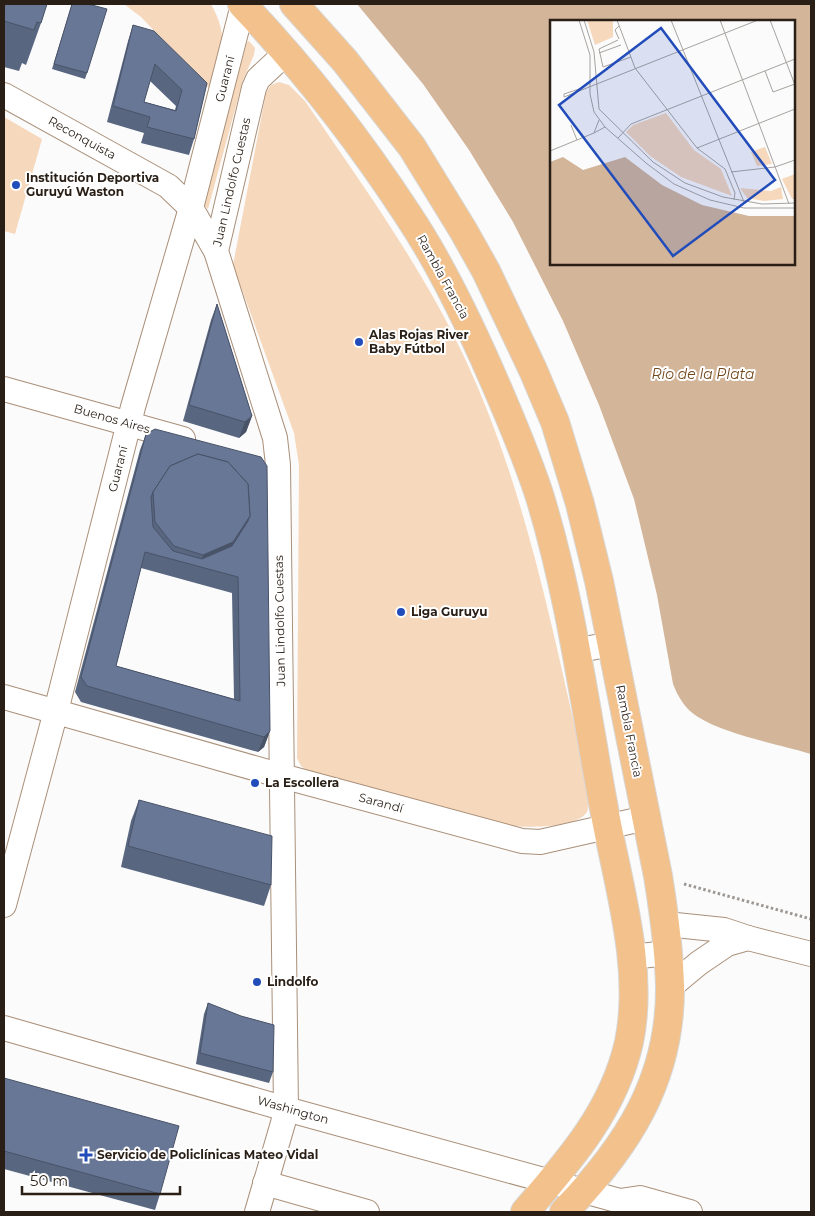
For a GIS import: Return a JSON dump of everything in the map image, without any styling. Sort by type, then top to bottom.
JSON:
[{"type":"main road","name":"Rambla Francia","points":[[243,4],[287,52],[335,112],[409,216],[440,270],[472,330],[520,443],[538,494],[557,561],[625,915],[631,958],[634,1002],[629,1041],[618,1078],[602,1112],[587,1136],[525,1212]]},
{"type":"main road","name":"Rambla Francia","points":[[294,4],[345,61],[412,147],[463,230],[507,314],[556,422],[590,542],[658,876],[666,924],[670,987],[664,1046],[648,1095],[632,1128],[618,1150],[564,1212]]},
{"type":"street","name":"Guaraní","points":[[4,905],[56,711],[129,424],[191,208],[243,4]]},
{"type":"street","name":"Juan Lindolfo Cuestas","points":[[257,1212],[284,1123],[286,1109],[282,776],[269,462],[275,438],[216,251],[254,88],[258,79],[287,52]]},
{"type":"street","name":"Reconquista","points":[[4,95],[168,186],[191,208],[216,251]]},
{"type":"street","name":"Buenos Aires","points":[[4,389],[204,444]]},
{"type":"street","points":[[575,651],[611,644]]},
{"type":"street","name":"Sarandí","points":[[4,697],[282,776],[531,843],[646,818]]},
{"type":"street","points":[[666,924],[724,930],[811,954]]},
{"type":"street","points":[[670,987],[698,963],[726,944],[748,938]]},
{"type":"street","points":[[631,958],[668,953]]},
{"type":"street","name":"Washington","points":[[4,1028],[583,1192],[629,1207],[640,1198],[690,1212]]},
{"type":"street","points":[[266,1183],[367,1212]]},
{"type":"path","points":[[658,876],[811,919]]},
{"type":"shaded area","points":[[124,4],[211,4],[220,27],[222,47],[211,90],[141,17]]},
{"type":"shaded area","points":[[249,41],[255,48],[254,55],[243,80],[208,209],[203,204],[247,42]]},
{"type":"shaded area","points":[[279,82],[289,85],[305,101],[402,245],[454,336],[495,430],[512,479],[540,578],[584,771],[588,796],[587,812],[574,821],[564,824],[530,827],[514,826],[309,772],[301,766],[297,758],[299,465],[294,433],[233,265],[266,93],[271,85]]},
{"type":"shaded area","name":"Institución Deportiva Guruyú Waston","points":[[4,117],[42,139],[15,234],[4,231]]},
{"type":"water","name":"Río de la Plata","points":[[357,4],[811,4],[811,754],[723,729],[694,714],[680,698],[673,684],[657,595],[634,499],[599,405],[563,321],[513,222],[469,150],[423,84]]},
{"type":"building","points":[[5,4],[47,4],[41,23],[37,22],[34,30],[4,21]]},
{"type":"building","points":[[72,4],[88,4],[107,9],[87,73],[54,64]]},
{"type":"building","points":[[133,25],[154,31],[207,83],[194,139],[147,127],[150,117],[113,106]],"holes":[[[155,64],[182,90],[176,111],[144,102]]]},
{"type":"building","points":[[217,304],[252,416],[245,422],[189,405]]},
{"type":"building","points":[[155,429],[261,457],[267,466],[270,731],[264,737],[87,686],[81,677],[146,434]],"holes":[[[198,454],[228,462],[248,484],[250,516],[232,546],[202,559],[173,551],[153,527],[151,497],[170,466]],[[145,552],[238,577],[240,701],[116,666]]]},
{"type":"building","points":[[198,454],[228,462],[248,484],[250,516],[233,542],[203,555],[174,546],[155,522],[153,492],[170,466]]},
{"type":"building","points":[[139,800],[272,836],[271,885],[128,846]]},
{"type":"building","points":[[208,1003],[241,1016],[274,1025],[273,1072],[200,1053]]},
{"type":"building","name":"Servicio de Policlínicas Mateo Vidal","points":[[4,1078],[179,1126],[160,1194],[4,1151]]},
{"type":"place","name":"Institución Deportiva Guruyú Waston","points":[[16,185]]},
{"type":"place","name":"Alas Rojas River Baby Fútbol","points":[[359,342]]},
{"type":"place","name":"Liga Guruyu","points":[[401,612]]},
{"type":"place","name":"La Escollera","points":[[255,783]]},
{"type":"place","name":"Lindolfo","points":[[257,982]]},
{"type":"place","name":"Servicio de Policlínicas Mateo Vidal","points":[[86,1155]]}]
